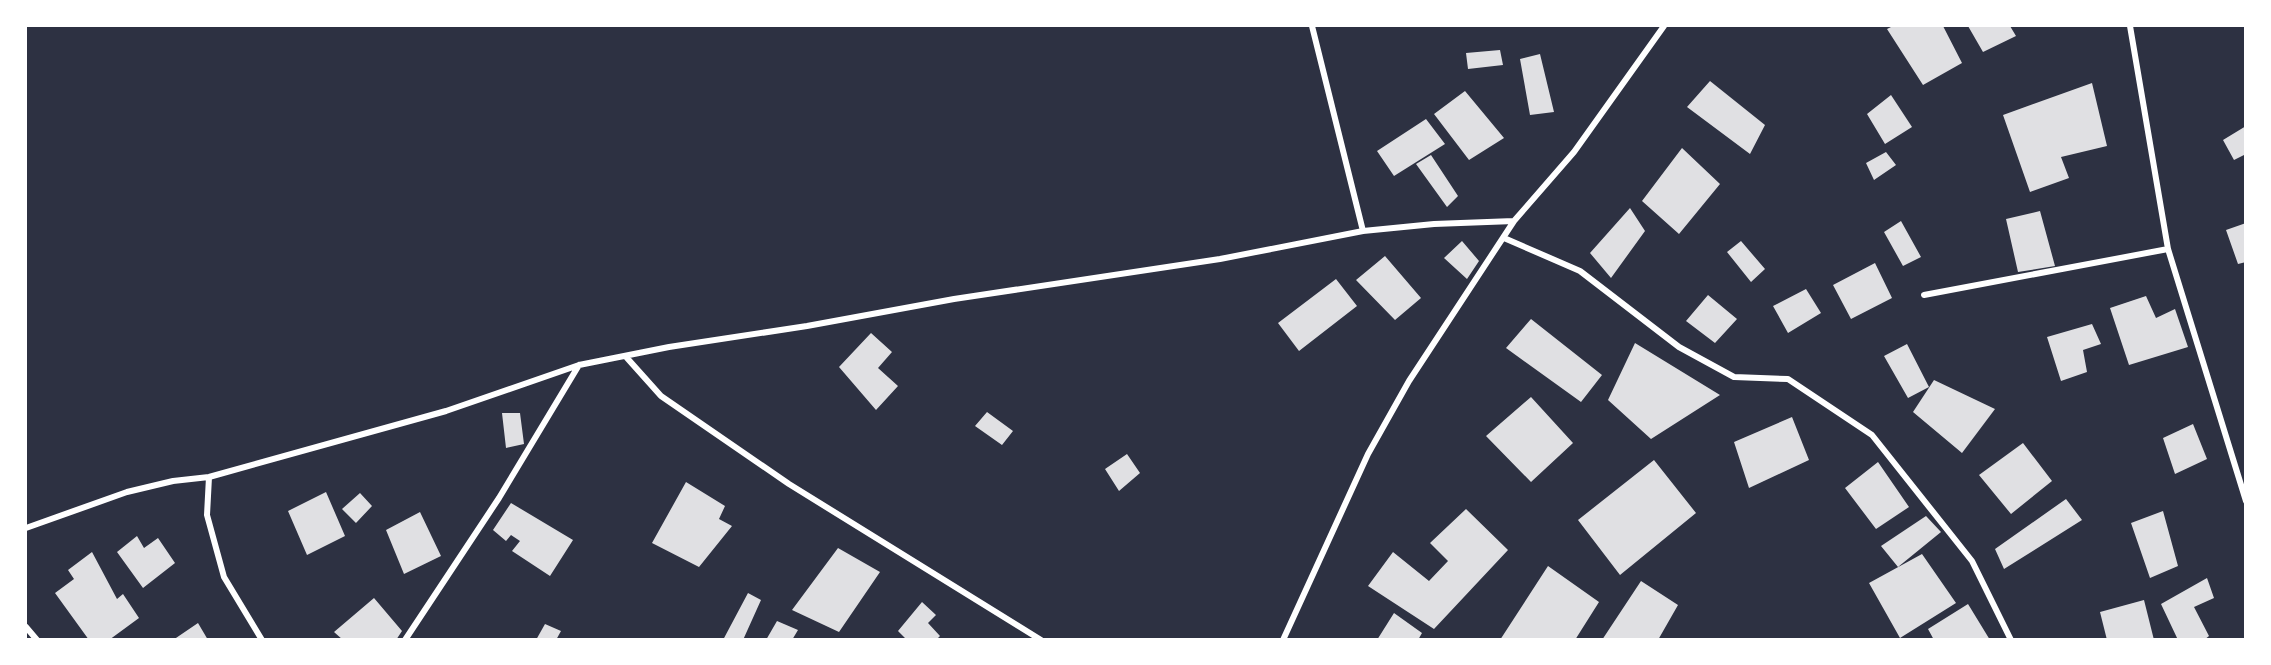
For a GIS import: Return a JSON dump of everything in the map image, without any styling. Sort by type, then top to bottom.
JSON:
[{"type":"street","points":[[1312,26],[1363,231]]},
{"type":"street","points":[[1283,639],[1368,454],[1409,381],[1514,221],[1574,152],[1664,26]]},
{"type":"street","points":[[2130,26],[2168,249],[2246,501]]},
{"type":"street","points":[[26,528],[127,492],[173,481],[209,477],[446,411],[579,365],[627,358],[669,347],[807,326],[954,299],[1220,259],[1363,231],[1434,224],[1514,221]]},
{"type":"street","points":[[1504,238],[1580,272],[1679,347],[1734,377],[1788,379],[1872,435],[1972,561],[2011,639]]},
{"type":"street","points":[[1924,295],[2168,249]]},
{"type":"street","points":[[627,358],[661,396],[789,484],[1041,639]]},
{"type":"street","points":[[405,639],[499,498],[579,365]]},
{"type":"street","points":[[209,477],[207,515],[224,577],[262,639]]},
{"type":"street","points":[[26,627],[37,639]]},
{"type":"building","points":[[1893,26],[1943,26],[1962,63],[1923,85],[1887,29]]},
{"type":"building","points":[[1968,26],[2010,26],[2016,36],[1983,52]]},
{"type":"building","points":[[1500,50],[1503,65],[1468,69],[1466,53]]},
{"type":"building","points":[[1540,54],[1554,112],[1530,115],[1520,59]]},
{"type":"building","points":[[1710,81],[1765,125],[1750,154],[1687,107]]},
{"type":"building","points":[[2092,83],[2107,146],[2061,157],[2069,178],[2030,192],[2003,115]]},
{"type":"building","points":[[1465,91],[1504,138],[1469,160],[1434,114]]},
{"type":"building","points":[[1891,95],[1912,127],[1885,144],[1867,114]]},
{"type":"building","points":[[1426,119],[1445,144],[1394,176],[1377,151]]},
{"type":"building","points":[[2246,126],[2246,154],[2234,160],[2223,140]]},
{"type":"building","points":[[1682,148],[1720,184],[1679,234],[1642,201]]},
{"type":"building","points":[[1886,152],[1896,165],[1874,180],[1866,163]]},
{"type":"building","points":[[1431,155],[1458,196],[1447,207],[1416,164]]},
{"type":"building","points":[[1630,208],[1645,231],[1611,278],[1590,253]]},
{"type":"building","points":[[2040,211],[2055,266],[2018,272],[2006,219]]},
{"type":"building","points":[[1901,221],[1921,257],[1903,266],[1884,232]]},
{"type":"building","points":[[2246,223],[2246,262],[2238,264],[2226,230]]},
{"type":"building","points":[[1462,241],[1479,261],[1467,279],[1444,258]]},
{"type":"building","points":[[1741,241],[1765,269],[1751,282],[1727,252]]},
{"type":"building","points":[[1385,256],[1421,298],[1395,320],[1356,280]]},
{"type":"building","points":[[1875,263],[1892,298],[1851,319],[1833,285]]},
{"type":"building","points":[[1336,279],[1357,306],[1299,351],[1278,323]]},
{"type":"building","points":[[1806,289],[1821,313],[1788,333],[1773,306]]},
{"type":"building","points":[[1708,295],[1737,319],[1715,343],[1686,321]]},
{"type":"building","points":[[2146,296],[2156,318],[2175,309],[2188,347],[2129,365],[2110,308]]},
{"type":"building","points":[[1531,319],[1602,375],[1581,402],[1506,348]]},
{"type":"building","points":[[2092,324],[2101,344],[2083,350],[2087,372],[2061,381],[2047,337]]},
{"type":"building","points":[[871,333],[892,352],[878,368],[898,386],[876,410],[839,367]]},
{"type":"building","points":[[1635,343],[1720,395],[1651,439],[1608,400]]},
{"type":"building","points":[[1907,344],[1929,387],[1908,398],[1884,356]]},
{"type":"building","points":[[1934,380],[1995,409],[1962,453],[1913,412]]},
{"type":"building","points":[[1531,397],[1573,443],[1531,482],[1486,436]]},
{"type":"building","points":[[987,412],[1013,431],[1002,445],[975,426]]},
{"type":"building","points":[[502,413],[520,413],[524,444],[506,448]]},
{"type":"building","points":[[1792,417],[1809,460],[1749,488],[1734,442]]},
{"type":"building","points":[[2193,424],[2207,459],[2175,474],[2163,438]]},
{"type":"building","points":[[2023,443],[2052,481],[2011,514],[1979,475]]},
{"type":"building","points":[[1127,454],[1140,473],[1119,491],[1105,469]]},
{"type":"building","points":[[1654,460],[1696,513],[1620,575],[1578,520]]},
{"type":"building","points":[[1878,462],[1909,507],[1876,529],[1845,488]]},
{"type":"building","points":[[686,482],[725,506],[719,519],[732,526],[699,567],[652,543]]},
{"type":"building","points":[[326,492],[345,536],[307,555],[288,511]]},
{"type":"building","points":[[360,493],[372,506],[356,523],[342,509]]},
{"type":"building","points":[[2066,499],[2082,520],[2004,569],[1995,549]]},
{"type":"building","points":[[511,503],[573,540],[550,576],[512,551],[520,541],[511,535],[506,541],[493,530]]},
{"type":"building","points":[[1466,509],[1508,550],[1434,629],[1368,586],[1393,552],[1429,581],[1448,561],[1430,543]]},
{"type":"building","points":[[2163,511],[2178,566],[2150,578],[2131,523]]},
{"type":"building","points":[[420,512],[441,556],[404,574],[386,530]]},
{"type":"building","points":[[1926,516],[1941,532],[1898,567],[1881,546]]},
{"type":"building","points":[[137,536],[144,548],[158,538],[175,563],[143,588],[117,552]]},
{"type":"building","points":[[838,548],[880,572],[839,632],[792,610]]},
{"type":"building","points":[[92,552],[117,599],[123,594],[139,618],[109,640],[89,640],[55,593],[74,579],[68,570]]},
{"type":"building","points":[[1922,554],[1956,603],[1900,638],[1869,583]]},
{"type":"building","points":[[1548,566],[1599,602],[1575,640],[1500,640]]},
{"type":"building","points":[[2207,578],[2214,598],[2194,607],[2209,636],[2204,640],[2178,640],[2161,604]]},
{"type":"building","points":[[1641,581],[1678,605],[1658,640],[1602,640]]},
{"type":"building","points":[[748,593],[761,600],[743,640],[723,640]]},
{"type":"building","points":[[374,598],[402,631],[396,640],[343,640],[334,632]]},
{"type":"building","points":[[2144,600],[2154,640],[2107,640],[2100,612]]},
{"type":"building","points":[[922,602],[936,615],[928,623],[940,636],[936,640],[907,640],[898,631]]},
{"type":"building","points":[[1968,604],[1990,640],[1934,640],[1928,629]]},
{"type":"building","points":[[1394,613],[1422,633],[1418,640],[1377,640]]},
{"type":"building","points":[[777,621],[798,630],[792,640],[766,640]]},
{"type":"building","points":[[198,623],[208,640],[173,640]]},
{"type":"building","points":[[545,624],[561,631],[556,640],[536,640]]}]
